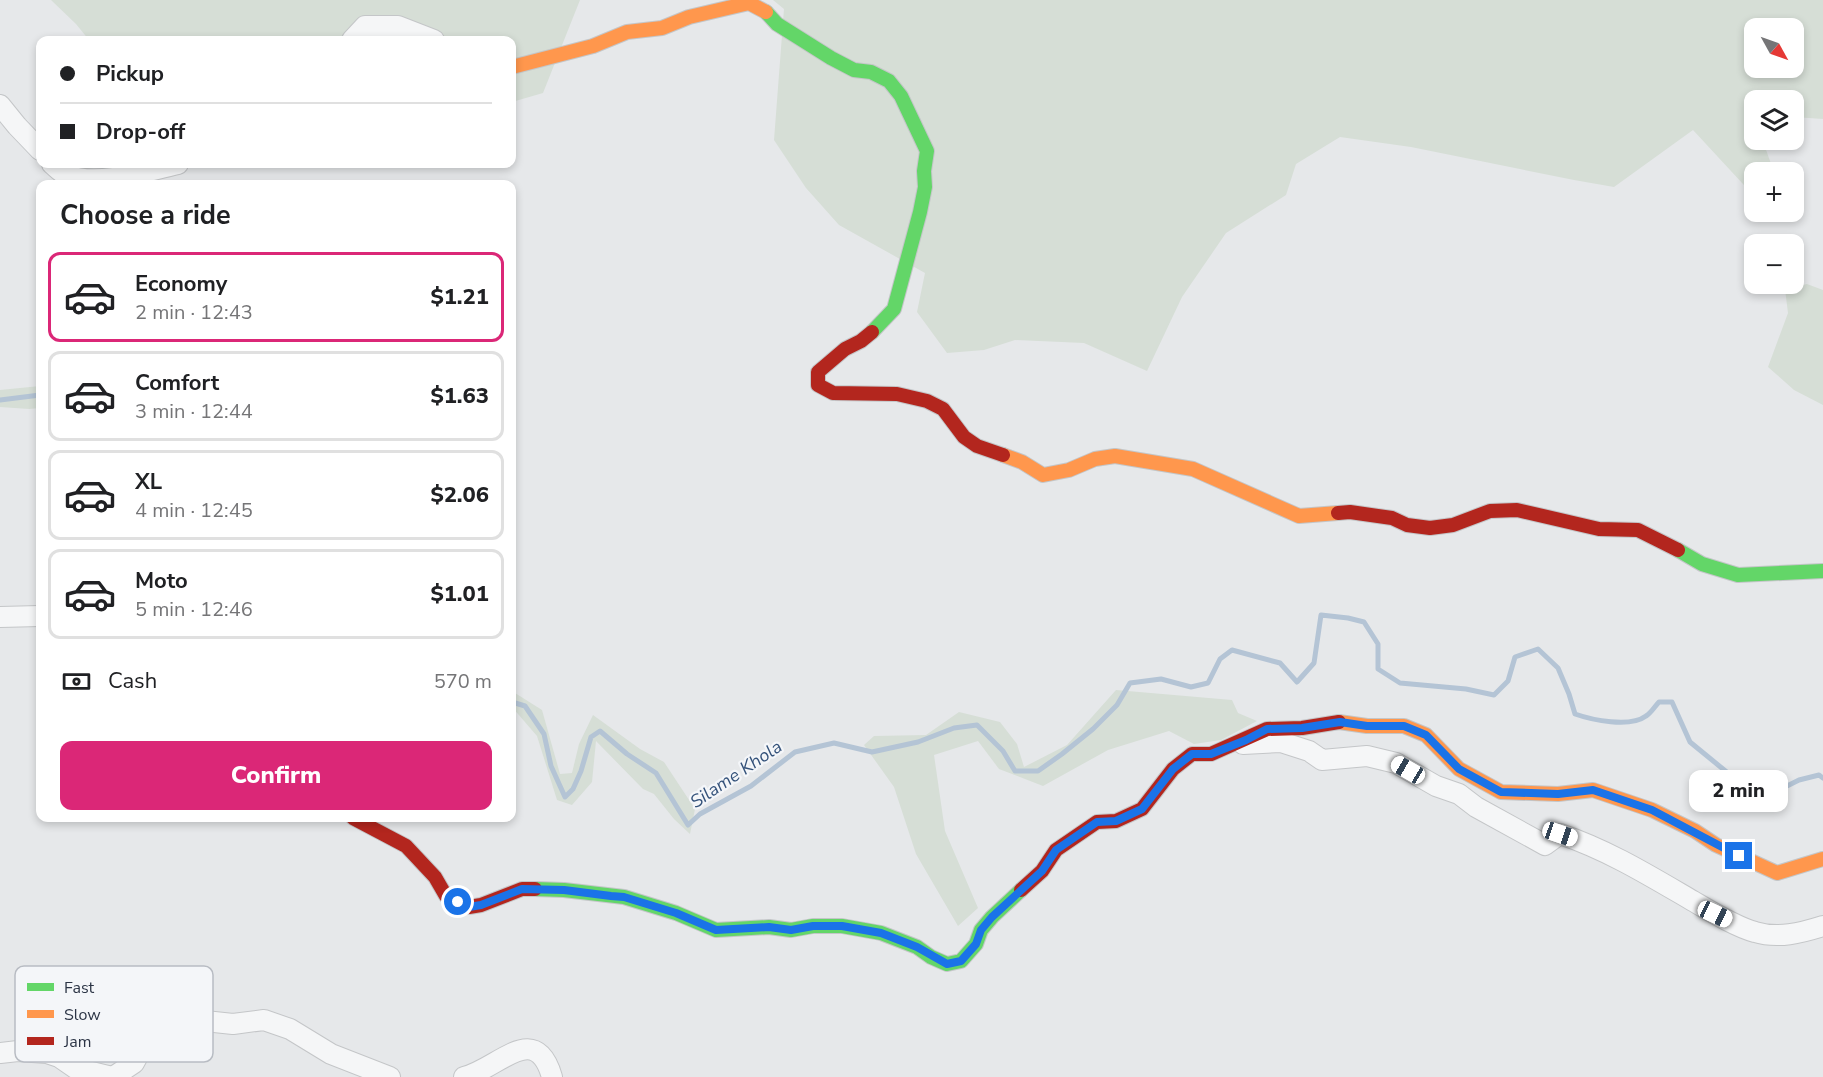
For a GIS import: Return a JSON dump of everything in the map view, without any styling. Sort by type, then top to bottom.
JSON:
[{"type":"street","points":[[516,65],[530,60],[593,46],[627,32],[662,28],[689,17],[749,3],[763,9],[777,24],[831,58],[854,70],[871,72],[890,81],[901,96],[927,151],[924,171],[925,187],[920,212],[894,309],[879,327],[861,341],[845,349],[818,372],[818,385],[833,393],[897,394],[927,401],[943,409],[964,437],[977,446],[1022,462],[1043,475],[1070,470],[1095,459],[1114,456],[1193,469],[1299,516],[1350,512],[1392,518],[1407,525],[1430,528],[1453,525],[1490,512],[1517,510],[1599,529],[1638,530],[1702,564],[1738,575],[1823,571]]},
{"type":"street","points":[[356,36],[365,26],[398,26],[424,36]]},
{"type":"street","points":[[0,105],[36,146]]},
{"type":"street","points":[[56,168],[64,175],[81,179],[138,173],[160,168]]},
{"type":"street","points":[[0,617],[36,616]]},
{"type":"street","points":[[361,822],[406,846],[435,877],[446,896],[469,907],[481,905],[522,889],[564,890],[624,897],[676,913],[716,930],[760,927],[791,930],[813,926],[842,926],[881,933],[917,947],[947,964],[961,961],[976,944],[987,924],[1042,871],[1056,850],[1097,822],[1116,821],[1142,809],[1173,769],[1192,754],[1211,754],[1238,744],[1267,729],[1302,728],[1340,722],[1367,726],[1404,726],[1426,735],[1459,769],[1501,792],[1558,794],[1593,790],[1652,810],[1695,831],[1716,845],[1777,873],[1823,859]]},
{"type":"street","points":[[1238,744],[1281,742],[1309,751],[1322,760],[1367,756],[1396,763],[1436,786],[1459,794],[1476,807],[1499,818],[1534,840],[1545,845],[1560,834],[1576,839],[1633,866],[1715,914],[1755,932],[1793,936],[1823,927]]},
{"type":"street","points":[[213,1022],[233,1023],[264,1020],[290,1029],[331,1054],[390,1077]]},
{"type":"street","points":[[464,1077],[476,1074],[523,1048],[533,1049],[542,1055],[548,1063],[552,1077]]},
{"type":"street","points":[[0,1053],[15,1051]]},
{"type":"street","points":[[66,1062],[75,1068],[112,1077],[135,1062]]},
{"type":"shaded area","points":[[51,0],[580,0],[543,93],[516,101],[516,36],[86,36]]},
{"type":"shaded area","points":[[773,0],[1823,0],[1823,119],[1804,118],[1804,90],[1744,90],[1744,150],[1766,150],[1770,162],[1744,162],[1744,185],[1693,130],[1614,187],[1411,147],[1340,137],[1296,164],[1286,195],[1226,233],[1182,297],[1147,371],[1084,343],[1015,340],[984,350],[947,353],[917,312],[925,273],[839,225],[806,188],[774,140],[784,9]]},
{"type":"shaded area","points":[[1804,285],[1823,290],[1823,405],[1794,390],[1768,367],[1788,313],[1786,294],[1804,294]]},
{"type":"shaded area","points":[[36,386],[36,408],[0,407],[0,390]]},
{"type":"shaded area","points":[[1116,690],[1232,700],[1238,713],[1257,721],[1221,740],[1194,744],[1169,731],[1108,750],[1043,786],[999,769],[978,741],[934,755],[945,831],[978,908],[958,926],[916,854],[894,787],[864,745],[874,736],[926,735],[959,712],[1000,722],[1017,744],[1024,767],[1067,745]]},
{"type":"shaded area","points":[[516,694],[542,710],[560,774],[572,773],[579,744],[593,715],[640,749],[664,762],[695,809],[690,834],[674,819],[654,794],[643,789],[596,741],[592,782],[572,805],[557,800],[537,736],[516,712]]},
{"type":"waterway","name":"Silame Khola","points":[[0,400],[36,396]]},
{"type":"waterway","name":"Silame Khola","points":[[516,703],[525,706],[544,734],[551,766],[565,797],[573,789],[581,771],[591,737],[600,731],[627,754],[656,773],[688,825],[700,814],[751,786],[795,752],[834,743],[872,752],[918,742],[954,728],[977,725],[1003,751],[1015,771],[1038,771],[1093,729],[1117,705],[1130,683],[1161,679],[1191,687],[1208,683],[1220,659],[1232,650],[1280,663],[1297,682],[1314,663],[1321,615],[1364,622],[1378,644],[1378,669],[1400,683],[1466,689],[1494,695],[1508,681],[1515,657],[1538,649],[1558,668],[1575,714],[1591,719],[1631,722],[1646,716],[1659,702],[1672,702],[1690,742],[1745,787],[1767,796],[1799,780],[1819,775],[1823,778]]},
{"type":"traffic: fast","points":[[766,12],[777,24],[831,58],[854,70],[871,72],[889,81],[901,96],[927,151],[924,171],[925,187],[920,212],[894,309],[872,332]]},
{"type":"traffic: fast","points":[[1678,550],[1702,564],[1738,575],[1823,571]]},
{"type":"traffic: fast","points":[[535,889],[624,897],[676,913],[716,930],[769,927],[791,930],[813,926],[842,926],[881,933],[917,947],[947,964],[961,961],[976,944],[981,930],[1021,890]]},
{"type":"traffic: slow","points":[[516,66],[593,46],[627,32],[662,28],[689,17],[749,3],[766,12]]},
{"type":"traffic: slow","points":[[1003,455],[1022,462],[1043,475],[1069,470],[1095,459],[1115,456],[1193,469],[1299,516],[1338,513]]},
{"type":"traffic: slow","points":[[1339,722],[1367,726],[1404,726],[1426,735],[1459,769],[1501,792],[1558,794],[1593,790],[1652,810],[1695,831],[1716,845],[1777,873],[1823,859]]},
{"type":"traffic: jam","points":[[872,332],[845,349],[818,372],[818,385],[833,393],[897,394],[927,401],[943,409],[964,437],[977,446],[1003,455]]},
{"type":"traffic: jam","points":[[1338,513],[1350,512],[1392,518],[1407,525],[1430,528],[1453,525],[1490,511],[1517,510],[1599,529],[1638,530],[1678,550]]},
{"type":"traffic: jam","points":[[1021,890],[1042,871],[1056,850],[1097,822],[1116,821],[1142,809],[1173,769],[1192,754],[1211,754],[1267,729],[1302,728],[1339,722]]},
{"type":"traffic: jam","points":[[361,822],[406,846],[435,877],[446,896],[469,907],[481,905],[522,889],[535,889]]},
{"type":"route","points":[[458,902],[469,907],[481,905],[522,889],[564,890],[624,897],[676,913],[716,930],[743,927],[791,930],[813,926],[842,926],[881,933],[917,947],[947,964],[961,961],[976,944],[981,930],[992,917],[1017,897],[1042,871],[1056,850],[1097,822],[1116,821],[1142,809],[1173,769],[1192,754],[1211,754],[1267,729],[1302,728],[1340,722],[1367,726],[1404,726],[1426,735],[1459,769],[1501,792],[1558,794],[1593,790],[1652,810],[1739,856]]}]
